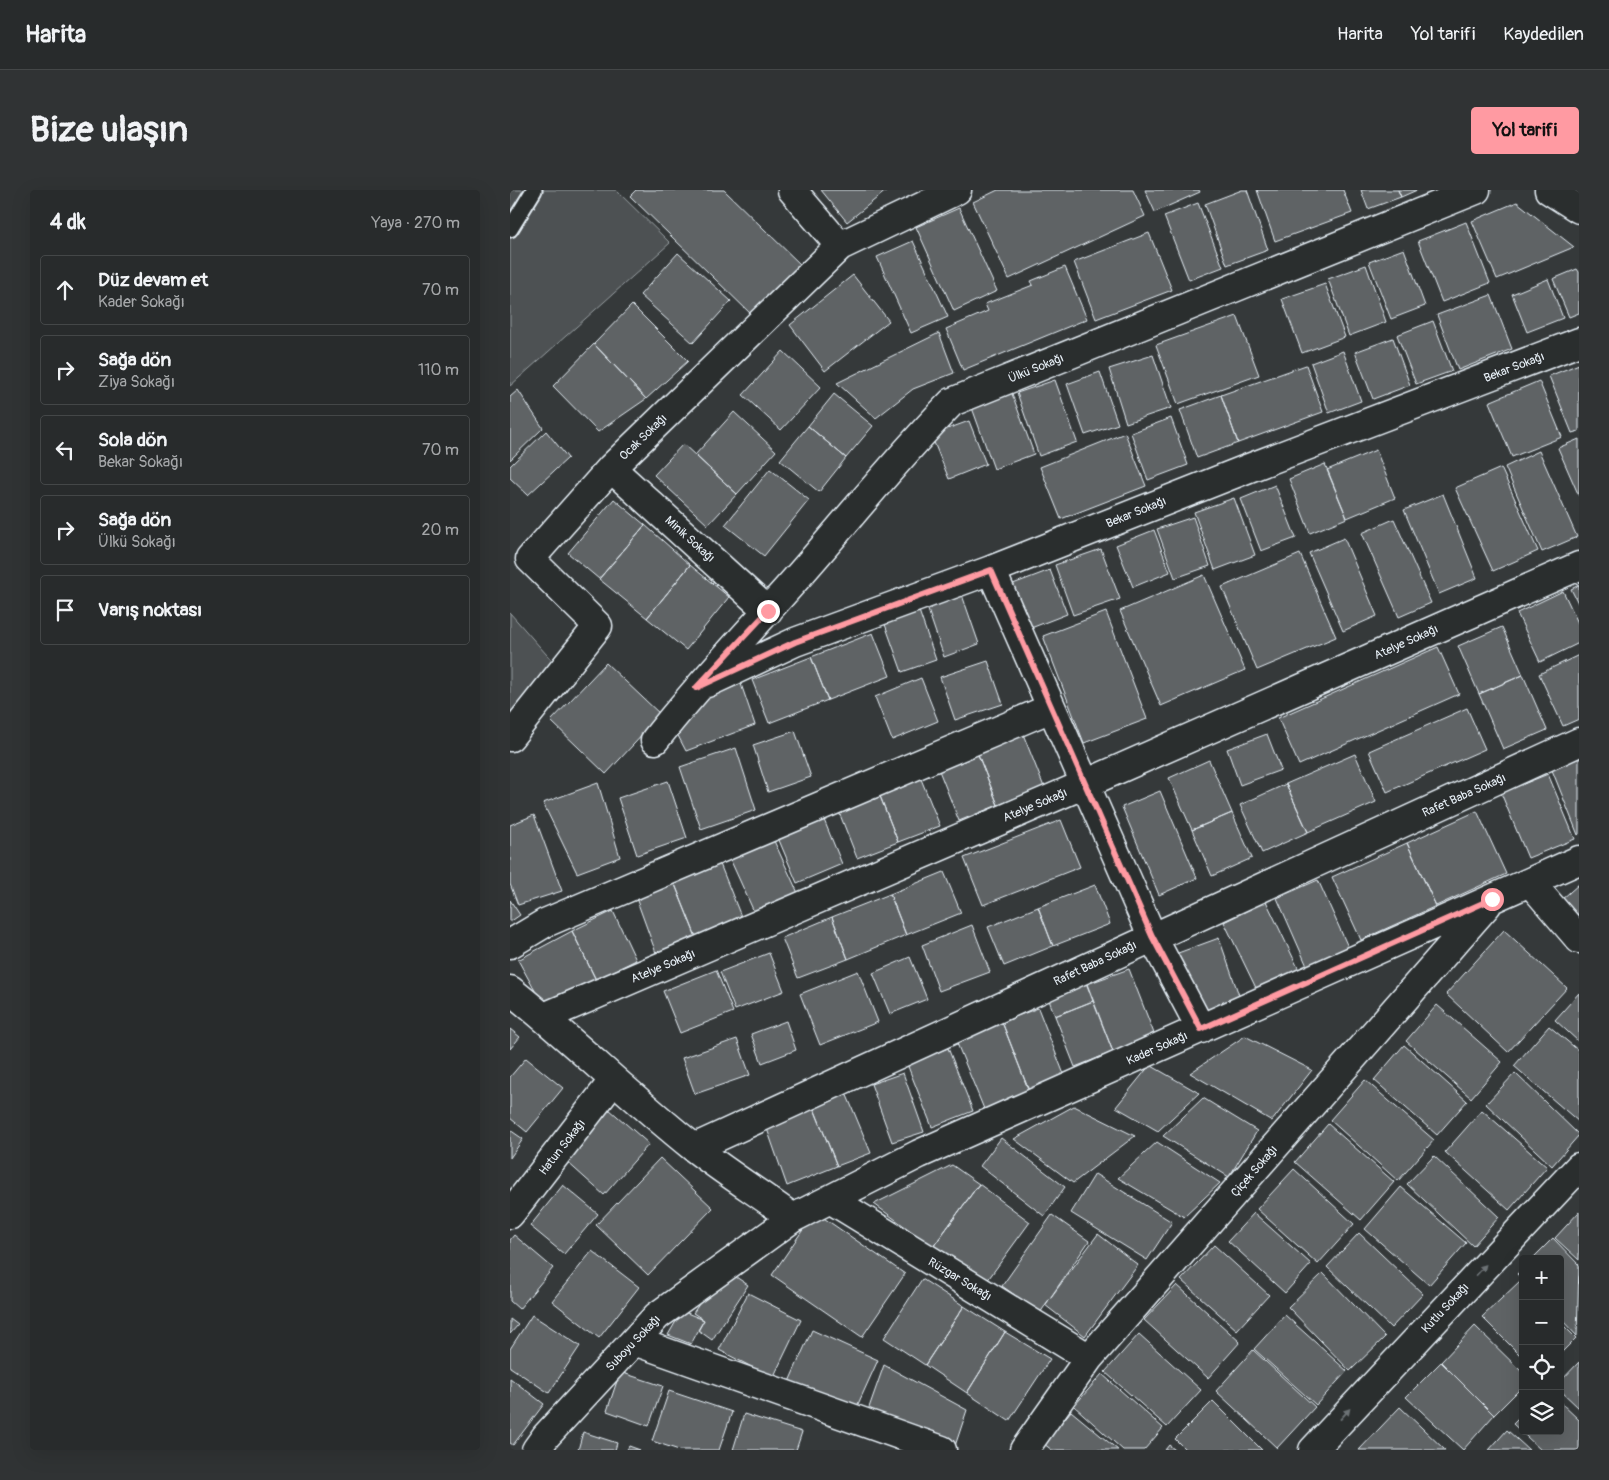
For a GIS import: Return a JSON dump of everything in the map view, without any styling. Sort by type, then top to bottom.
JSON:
[{"type":"street","points":[[792,190],[840,246]]},
{"type":"street","name":"Ocak Sokağı","points":[[510,737],[598,626],[530,559],[611,468],[840,246],[957,190]]},
{"type":"street","name":"Ülkü Sokağı","points":[[655,740],[696,688],[768,611],[916,439],[952,402],[1476,190]]},
{"type":"street","points":[[1549,190],[1579,210]]},
{"type":"street","name":"Bekar Sokağı","points":[[696,688],[795,642],[991,570],[1249,468],[1579,342]]},
{"type":"street","name":"Minik Sokağı","points":[[611,468],[768,611]]},
{"type":"street","name":"Atelye Sokağı","points":[[544,1017],[1085,784],[1579,566]]},
{"type":"street","points":[[991,570],[1152,936],[1201,1029]]},
{"type":"street","points":[[510,944],[545,923],[1051,708]]},
{"type":"street","name":"Rafet Baba Sokağı","points":[[694,1148],[1152,936],[1579,742]]},
{"type":"street","name":"Kader Sokağı","points":[[793,1218],[919,1154],[1579,860]]},
{"type":"street","points":[[1530,882],[1579,939]]},
{"type":"street","name":"Çiçek Sokağı","points":[[1024,1450],[1090,1358],[1492,899]]},
{"type":"street","points":[[510,990],[544,1017],[613,1081],[694,1148],[793,1218]]},
{"type":"street","name":"Hatun Sokağı","points":[[510,1214],[613,1081]]},
{"type":"street","name":"Kutlu Sokağı","points":[[1312,1450],[1579,1167]]},
{"type":"street","name":"Rüzgar Sokağı","points":[[830,1199],[1090,1358]]},
{"type":"street","name":"Suboyu Sokağı","points":[[536,1450],[546,1436],[657,1316],[793,1218]]},
{"type":"street","points":[[634,1341],[942,1450]]},
{"type":"lane","points":[[510,229],[534,190]]},
{"type":"shaded area","points":[[510,190],[616,190],[670,243],[510,386]]},
{"type":"shaded area","points":[[510,613],[554,663],[510,721]]},
{"type":"building","points":[[636,190],[724,190],[804,268],[755,318],[630,196]]},
{"type":"building","points":[[821,190],[887,190],[847,222]]},
{"type":"building","points":[[998,190],[1133,190],[1145,216],[1009,279],[973,202]]},
{"type":"building","points":[[1145,190],[1199,190],[1200,192],[1155,212]]},
{"type":"building","points":[[1242,190],[1247,190],[1268,250],[1227,265],[1205,204]]},
{"type":"building","points":[[1257,190],[1343,190],[1352,213],[1275,241]]},
{"type":"building","points":[[1361,190],[1398,190],[1401,197],[1368,209]]},
{"type":"building","points":[[1398,190],[1417,190],[1401,197]]},
{"type":"building","points":[[1517,202],[1574,247],[1497,279],[1472,221]]},
{"type":"building","points":[[1198,203],[1223,267],[1189,280],[1164,216]]},
{"type":"building","points":[[959,208],[997,291],[954,311],[916,227]]},
{"type":"building","points":[[1466,222],[1490,283],[1442,302],[1418,241]]},
{"type":"building","points":[[1149,233],[1172,290],[1096,319],[1074,262]]},
{"type":"building","points":[[913,241],[948,317],[911,333],[877,257]]},
{"type":"building","points":[[1404,249],[1425,306],[1391,319],[1369,262]]},
{"type":"building","points":[[678,253],[731,301],[693,343],[640,295]]},
{"type":"building","points":[[1366,265],[1386,322],[1349,336],[1328,279]]},
{"type":"building","points":[[1065,267],[1087,319],[963,370],[946,329],[988,311],[985,304],[1033,285],[1031,281]]},
{"type":"building","points":[[1577,269],[1579,272],[1579,313],[1569,317],[1553,279]]},
{"type":"building","points":[[853,275],[889,321],[825,371],[790,325]]},
{"type":"building","points":[[1548,279],[1563,318],[1527,332],[1512,294]]},
{"type":"building","points":[[1325,284],[1345,337],[1302,353],[1282,299]]},
{"type":"building","points":[[1491,295],[1512,349],[1458,370],[1437,315]]},
{"type":"building","points":[[632,305],[688,361],[646,399],[594,344]]},
{"type":"building","points":[[1237,316],[1259,375],[1178,404],[1156,345]]},
{"type":"building","points":[[1433,321],[1452,371],[1416,384],[1397,335]]},
{"type":"building","points":[[939,333],[954,373],[913,389],[876,418],[837,383]]},
{"type":"building","points":[[1393,338],[1410,385],[1373,399],[1355,352]]},
{"type":"building","points":[[594,344],[646,399],[598,432],[553,386]]},
{"type":"building","points":[[783,351],[821,387],[781,430],[743,395]]},
{"type":"building","points":[[1343,351],[1361,401],[1329,413],[1311,363]]},
{"type":"building","points":[[1153,355],[1171,408],[1126,423],[1109,369]]},
{"type":"building","points":[[1579,364],[1579,431],[1572,433],[1549,376]]},
{"type":"building","points":[[1306,365],[1323,412],[1238,443],[1221,395]]},
{"type":"building","points":[[1100,372],[1118,424],[1085,435],[1067,384]]},
{"type":"building","points":[[1055,380],[1077,442],[1039,456],[1017,393]]},
{"type":"building","points":[[1539,381],[1562,437],[1512,457],[1489,402]]},
{"type":"building","points":[[518,390],[543,428],[510,460],[510,397]]},
{"type":"building","points":[[1011,391],[1034,454],[994,469],[971,405]]},
{"type":"building","points":[[834,394],[873,426],[846,458],[808,426]]},
{"type":"building","points":[[1221,395],[1238,443],[1197,458],[1180,410]]},
{"type":"building","points":[[734,412],[776,451],[737,494],[695,455]]},
{"type":"building","points":[[1171,418],[1188,465],[1148,480],[1131,433]]},
{"type":"building","points":[[969,421],[986,464],[949,479],[933,440],[939,432]]},
{"type":"building","points":[[808,426],[846,458],[819,492],[780,460]]},
{"type":"building","points":[[546,431],[568,458],[528,495],[510,478],[510,466]]},
{"type":"building","points":[[1125,433],[1146,486],[1061,519],[1040,467]]},
{"type":"building","points":[[1579,439],[1579,496],[1558,448]]},
{"type":"building","points":[[683,444],[737,494],[708,525],[654,475]]},
{"type":"building","points":[[1376,450],[1395,498],[1347,518],[1327,470]]},
{"type":"building","points":[[1539,451],[1577,537],[1542,552],[1505,467]]},
{"type":"building","points":[[1325,464],[1347,518],[1310,533],[1289,479]]},
{"type":"building","points":[[1501,468],[1538,551],[1493,571],[1455,488]]},
{"type":"building","points":[[770,469],[809,500],[764,556],[725,525]]},
{"type":"building","points":[[1275,485],[1296,538],[1261,551],[1241,499]]},
{"type":"building","points":[[1443,494],[1477,578],[1439,594],[1404,510]]},
{"type":"building","points":[[1234,498],[1255,555],[1215,570],[1194,512]]},
{"type":"building","points":[[614,499],[645,525],[599,579],[568,553]]},
{"type":"building","points":[[1193,517],[1210,566],[1175,578],[1157,529]]},
{"type":"building","points":[[1394,519],[1431,603],[1399,617],[1362,533]]},
{"type":"building","points":[[645,525],[690,565],[647,618],[599,579]]},
{"type":"building","points":[[1154,530],[1170,572],[1133,587],[1116,545]]},
{"type":"building","points":[[1344,538],[1377,616],[1343,631],[1309,553]]},
{"type":"building","points":[[1101,549],[1120,599],[1073,615],[1055,565]]},
{"type":"building","points":[[1300,554],[1336,637],[1257,670],[1222,587]]},
{"type":"building","points":[[690,565],[729,597],[686,650],[647,618]]},
{"type":"building","points":[[1050,570],[1067,614],[1031,628],[1013,584]]},
{"type":"building","points":[[1204,575],[1245,670],[1161,706],[1120,611]]},
{"type":"building","points":[[1579,585],[1579,605],[1571,589]]},
{"type":"building","points":[[1563,591],[1579,625],[1579,643],[1540,662],[1517,613]]},
{"type":"building","points":[[961,592],[979,644],[944,657],[926,604]]},
{"type":"building","points":[[917,605],[936,660],[902,672],[882,616]]},
{"type":"building","points":[[1106,612],[1147,719],[1084,743],[1043,636]]},
{"type":"building","points":[[1502,627],[1523,675],[1479,694],[1458,646]]},
{"type":"building","points":[[873,633],[890,676],[828,700],[811,657]]},
{"type":"building","points":[[1438,647],[1459,694],[1299,765],[1278,718]]},
{"type":"building","points":[[1579,655],[1579,719],[1563,726],[1539,674]]},
{"type":"building","points":[[811,657],[828,700],[769,723],[752,680]]},
{"type":"building","points":[[988,661],[1003,704],[955,720],[940,677]]},
{"type":"building","points":[[606,663],[661,715],[606,774],[551,721]]},
{"type":"building","points":[[1523,675],[1547,730],[1503,749],[1479,694]]},
{"type":"building","points":[[921,678],[938,721],[892,740],[875,697]]},
{"type":"building","points":[[741,684],[755,725],[686,751],[674,728],[699,700]]},
{"type":"building","points":[[1467,708],[1485,749],[1387,792],[1369,751]]},
{"type":"building","points":[[795,731],[811,777],[768,792],[753,745]]},
{"type":"building","points":[[1023,734],[1044,787],[998,805],[977,752]]},
{"type":"building","points":[[1267,734],[1281,770],[1240,785],[1227,749]]},
{"type":"building","points":[[736,748],[756,810],[701,829],[680,767]]},
{"type":"building","points":[[977,752],[998,805],[959,821],[938,768]]},
{"type":"building","points":[[1355,754],[1376,802],[1308,832],[1286,784]]},
{"type":"building","points":[[1579,758],[1579,834],[1578,835],[1552,770]]},
{"type":"building","points":[[1209,760],[1232,813],[1192,830],[1169,778]]},
{"type":"building","points":[[919,774],[940,826],[898,842],[878,791]]},
{"type":"building","points":[[1548,774],[1575,839],[1528,858],[1501,793]]},
{"type":"building","points":[[668,781],[687,838],[637,855],[618,798]]},
{"type":"building","points":[[598,783],[620,857],[577,873],[543,803]]},
{"type":"building","points":[[1286,784],[1308,832],[1262,853],[1240,805]]},
{"type":"building","points":[[878,791],[898,842],[857,858],[837,807]]},
{"type":"building","points":[[1160,791],[1197,878],[1159,895],[1122,807]]},
{"type":"building","points":[[1477,811],[1506,874],[1436,906],[1407,843]]},
{"type":"building","points":[[1232,813],[1252,858],[1212,876],[1192,830]]},
{"type":"building","points":[[534,815],[562,891],[518,905],[510,884],[510,825]]},
{"type":"building","points":[[822,815],[842,864],[797,883],[776,833]]},
{"type":"building","points":[[1061,820],[1080,867],[983,905],[964,858]]},
{"type":"building","points":[[769,830],[798,893],[755,914],[726,850]]},
{"type":"building","points":[[1407,843],[1436,906],[1361,940],[1332,877]]},
{"type":"building","points":[[720,864],[742,919],[696,937],[674,882]]},
{"type":"building","points":[[944,872],[961,913],[906,935],[890,894]]},
{"type":"building","points":[[1318,880],[1348,947],[1307,966],[1277,898]]},
{"type":"building","points":[[674,882],[696,937],[656,953],[636,898]]},
{"type":"building","points":[[1579,884],[1579,919],[1561,900]]},
{"type":"building","points":[[1095,885],[1110,924],[1053,946],[1038,907]]},
{"type":"building","points":[[890,894],[906,935],[848,959],[832,917]]},
{"type":"building","points":[[510,900],[520,915],[510,922]]},
{"type":"building","points":[[1266,901],[1299,970],[1257,990],[1224,922]]},
{"type":"building","points":[[1038,907],[1053,946],[1004,966],[988,927]]},
{"type":"building","points":[[613,911],[636,960],[596,980],[572,931]]},
{"type":"building","points":[[832,917],[848,959],[798,978],[782,938]]},
{"type":"building","points":[[972,925],[990,972],[939,991],[922,945]]},
{"type":"building","points":[[1504,930],[1567,988],[1508,1052],[1446,994]]},
{"type":"building","points":[[572,931],[596,980],[544,1007],[518,960]]},
{"type":"building","points":[[1219,938],[1241,1001],[1201,1016],[1178,953]]},
{"type":"building","points":[[769,953],[784,991],[735,1010],[720,972]]},
{"type":"building","points":[[910,957],[927,999],[890,1014],[873,973]]},
{"type":"building","points":[[1129,969],[1155,1036],[1113,1052],[1087,984]]},
{"type":"building","points":[[716,970],[733,1012],[680,1033],[663,991]]},
{"type":"building","points":[[858,971],[878,1022],[820,1045],[800,994]]},
{"type":"building","points":[[1085,980],[1093,1001],[1055,1016],[1047,995]]},
{"type":"building","points":[[1579,993],[1579,1042],[1555,1020]]},
{"type":"building","points":[[1093,1001],[1113,1052],[1075,1067],[1055,1016]]},
{"type":"building","points":[[1437,1005],[1502,1062],[1471,1098],[1406,1041]]},
{"type":"building","points":[[1038,1008],[1065,1077],[1029,1091],[1002,1022]]},
{"type":"building","points":[[786,1021],[796,1050],[762,1063],[751,1034]]},
{"type":"building","points":[[1002,1022],[1029,1091],[984,1109],[956,1041]]},
{"type":"building","points":[[1549,1026],[1579,1051],[1579,1122],[1514,1066]]},
{"type":"building","points":[[510,1029],[520,1037],[510,1049]]},
{"type":"building","points":[[1245,1036],[1312,1070],[1272,1121],[1190,1073]]},
{"type":"building","points":[[737,1039],[750,1075],[695,1094],[682,1058]]},
{"type":"building","points":[[1404,1045],[1467,1101],[1437,1135],[1374,1080]]},
{"type":"building","points":[[948,1048],[973,1111],[932,1127],[907,1064]]},
{"type":"building","points":[[526,1058],[563,1088],[527,1132],[510,1118],[510,1077]]},
{"type":"building","points":[[1150,1065],[1199,1093],[1158,1131],[1116,1107]]},
{"type":"building","points":[[903,1073],[924,1132],[892,1142],[871,1084]]},
{"type":"building","points":[[1515,1073],[1579,1135],[1552,1166],[1486,1104]]},
{"type":"building","points":[[1365,1080],[1434,1140],[1398,1181],[1330,1120]]},
{"type":"building","points":[[846,1093],[871,1153],[837,1166],[813,1106]]},
{"type":"building","points":[[1203,1098],[1257,1131],[1229,1177],[1163,1136]]},
{"type":"building","points":[[813,1106],[837,1166],[787,1186],[765,1123]]},
{"type":"building","points":[[1074,1106],[1135,1136],[1073,1183],[1014,1139]]},
{"type":"building","points":[[609,1109],[649,1144],[604,1195],[565,1160]]},
{"type":"building","points":[[1482,1110],[1547,1167],[1509,1210],[1445,1152]]},
{"type":"building","points":[[1328,1124],[1394,1182],[1361,1220],[1295,1162]]},
{"type":"building","points":[[510,1130],[523,1139],[510,1158]]},
{"type":"building","points":[[1001,1138],[1065,1187],[1044,1216],[980,1166]]},
{"type":"building","points":[[1157,1142],[1220,1183],[1184,1217],[1118,1178]]},
{"type":"building","points":[[1434,1156],[1499,1217],[1473,1246],[1407,1184]]},
{"type":"building","points":[[660,1158],[713,1208],[648,1275],[596,1225]]},
{"type":"building","points":[[952,1165],[979,1184],[933,1247],[874,1204]]},
{"type":"building","points":[[1294,1169],[1354,1224],[1318,1264],[1257,1209]]},
{"type":"building","points":[[1095,1174],[1172,1222],[1147,1260],[1071,1213]]},
{"type":"building","points":[[979,1184],[1030,1222],[984,1285],[933,1247]]},
{"type":"building","points":[[563,1185],[598,1214],[564,1254],[530,1226]]},
{"type":"building","points":[[1401,1187],[1466,1243],[1429,1285],[1365,1229]]},
{"type":"building","points":[[815,1212],[905,1274],[862,1337],[772,1275]]},
{"type":"building","points":[[1579,1212],[1579,1260],[1555,1238]]},
{"type":"building","points":[[1254,1213],[1311,1264],[1285,1293],[1228,1241]]},
{"type":"building","points":[[1052,1215],[1089,1241],[1040,1313],[1002,1286]]},
{"type":"building","points":[[1359,1233],[1423,1294],[1391,1328],[1327,1267]]},
{"type":"building","points":[[1098,1234],[1138,1265],[1085,1336],[1045,1305]]},
{"type":"building","points":[[514,1235],[553,1268],[519,1309],[510,1301],[510,1240]]},
{"type":"building","points":[[1553,1238],[1579,1265],[1577,1336],[1564,1322],[1564,1255],[1536,1255]]},
{"type":"building","points":[[1214,1245],[1269,1295],[1237,1330],[1181,1280]]},
{"type":"building","points":[[592,1251],[639,1287],[599,1338],[552,1301]]},
{"type":"building","points":[[730,1273],[748,1285],[712,1340],[698,1330],[704,1320],[693,1313],[714,1282],[721,1287]]},
{"type":"building","points":[[1323,1273],[1385,1337],[1350,1371],[1288,1307]]},
{"type":"building","points":[[922,1279],[964,1306],[925,1365],[884,1338]]},
{"type":"building","points":[[1519,1282],[1519,1354],[1482,1317]]},
{"type":"building","points":[[1177,1285],[1240,1342],[1208,1378],[1144,1320]]},
{"type":"building","points":[[748,1293],[801,1320],[773,1378],[719,1350]]},
{"type":"building","points":[[964,1306],[1005,1332],[967,1393],[925,1365]]},
{"type":"building","points":[[682,1311],[704,1320],[691,1344],[668,1335]]},
{"type":"building","points":[[532,1315],[580,1346],[549,1393],[510,1367],[510,1349]]},
{"type":"building","points":[[1285,1315],[1347,1371],[1316,1405],[1254,1349]]},
{"type":"building","points":[[510,1319],[518,1325],[510,1334]]},
{"type":"building","points":[[1475,1326],[1519,1369],[1519,1390],[1494,1415],[1441,1362]]},
{"type":"building","points":[[1564,1326],[1576,1338],[1564,1350]]},
{"type":"building","points":[[812,1330],[878,1360],[854,1413],[788,1384]]},
{"type":"building","points":[[1005,1332],[1050,1359],[1009,1421],[967,1393]]},
{"type":"building","points":[[1139,1334],[1201,1390],[1167,1427],[1105,1372]]},
{"type":"building","points":[[1253,1350],[1315,1407],[1277,1448],[1216,1391]]},
{"type":"building","points":[[1441,1362],[1494,1415],[1463,1450],[1406,1397]]},
{"type":"building","points":[[1579,1362],[1579,1408],[1564,1394],[1564,1378]]},
{"type":"building","points":[[884,1365],[967,1410],[954,1449],[865,1419]]},
{"type":"building","points":[[620,1372],[663,1386],[649,1426],[607,1411]]},
{"type":"building","points":[[1102,1374],[1163,1428],[1144,1450],[1123,1450],[1074,1406]]},
{"type":"building","points":[[510,1378],[544,1404],[513,1445],[510,1443]]},
{"type":"building","points":[[669,1391],[732,1412],[719,1450],[679,1450],[652,1441]]},
{"type":"building","points":[[1213,1401],[1262,1450],[1186,1450],[1175,1439]]},
{"type":"building","points":[[1564,1406],[1579,1420],[1579,1450],[1541,1450],[1525,1435],[1564,1435]]},
{"type":"building","points":[[1400,1407],[1445,1450],[1359,1450]]},
{"type":"building","points":[[1071,1411],[1118,1450],[1052,1450],[1044,1444]]},
{"type":"building","points":[[744,1414],[802,1432],[796,1450],[733,1450]]},
{"type":"building","points":[[1519,1418],[1519,1430],[1513,1424]]},
{"type":"building","points":[[1507,1430],[1529,1450],[1489,1450]]},
{"type":"building","points":[[583,1432],[617,1443],[615,1450],[578,1450]]},
{"type":"building","points":[[1169,1445],[1175,1450],[1165,1450]]},
{"type":"building","points":[[629,1446],[640,1450],[627,1450]]},
{"type":"route","points":[[768,611],[696,688],[795,642],[991,570],[1152,936],[1201,1029],[1492,899]]}]
